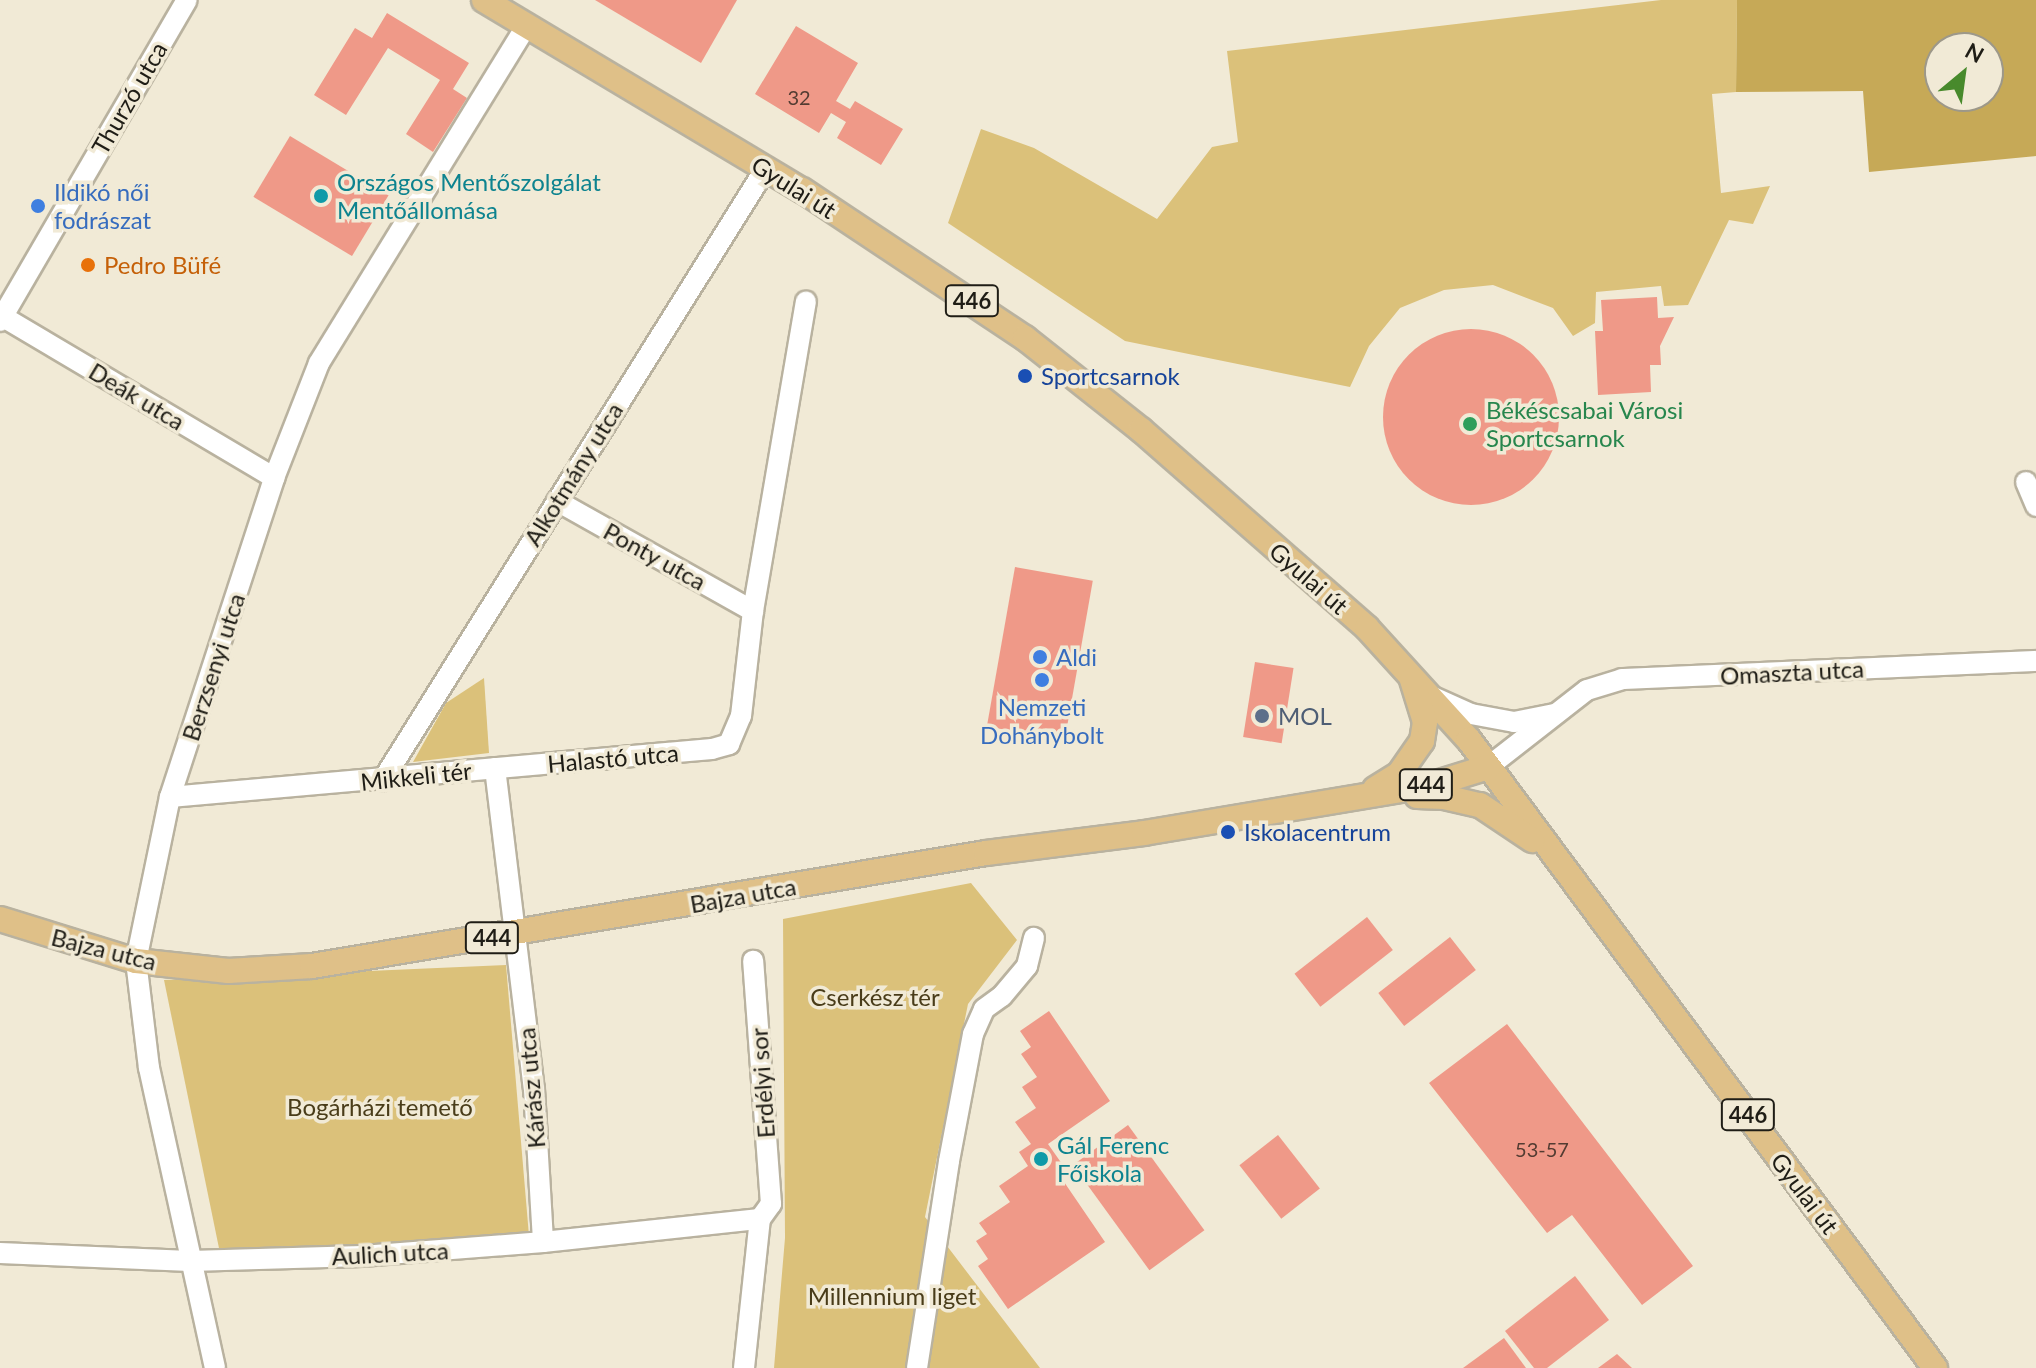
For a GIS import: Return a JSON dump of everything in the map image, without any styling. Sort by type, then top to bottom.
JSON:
[{"type":"main road","name":"Gyulai út","points":[[484,0],[766,168],[926,270],[1037,347],[1141,430],[1367,628],[1431,696],[1488,767],[1935,1368]]},
{"type":"main road","points":[[1362,796],[1399,774],[1422,741],[1425,722],[1409,671]]},
{"type":"main road","name":"Bajza utca","points":[[0,919],[136,961],[228,971],[312,966],[513,935],[973,855],[1144,833],[1430,785],[1488,767]]},
{"type":"main road","points":[[1362,796],[1444,797],[1480,805],[1511,823],[1561,863]]},
{"type":"street","name":"Thurzó utca","points":[[1,317],[187,0]]},
{"type":"street","name":"Berzsenyi utca","points":[[215,1368],[149,1068],[136,961],[170,797],[274,478],[319,363],[527,25]]},
{"type":"street","name":"Alkotmány utca","points":[[383,780],[766,168]]},
{"type":"street","points":[[753,611],[806,302]]},
{"type":"street","name":"Deák utca","points":[[1,317],[274,478]]},
{"type":"street","points":[[2026,482],[2036,506]]},
{"type":"street","name":"Ponty utca","points":[[557,501],[753,611]]},
{"type":"street","name":"Halastó utca","points":[[495,768],[712,749],[729,744],[741,716],[753,611]]},
{"type":"street","name":"Omaszta utca","points":[[1488,767],[1587,690],[1622,679],[2036,661]]},
{"type":"street","name":"Omaszta utca","points":[[1431,696],[1471,714],[1514,722],[1558,713]]},
{"type":"street","name":"Mikkeli tér","points":[[170,797],[495,768],[513,935]]},
{"type":"street","name":"Kárász utca","points":[[513,935],[534,1089],[543,1242]]},
{"type":"street","points":[[917,1368],[949,1161],[973,1034],[984,1009],[1002,996],[1027,966],[1034,938]]},
{"type":"street","name":"Erdélyi sor","points":[[744,1368],[766,1212],[753,961]]},
{"type":"street","name":"Aulich utca","points":[[0,1253],[190,1261],[362,1256],[543,1242],[766,1212]]},
{"type":"green space","points":[[1661,0],[1737,0],[1736,92],[1712,94],[1721,193],[1770,186],[1753,224],[1729,220],[1688,305],[1664,306],[1661,286],[1596,292],[1595,323],[1573,336],[1553,308],[1493,285],[1444,290],[1400,308],[1369,346],[1350,387],[1125,341],[948,223],[981,129],[1034,148],[1157,219],[1212,147],[1238,142],[1227,51]]},
{"type":"green space","points":[[484,678],[489,753],[413,762],[446,703]]},
{"type":"green space","name":"Cserkész tér","points":[[971,883],[1017,940],[968,1004],[925,1217],[1040,1368],[774,1368],[785,1238],[783,919]]},
{"type":"green space","name":"Bogárházi temető","points":[[506,965],[529,1236],[220,1253],[164,980]]},
{"type":"shaded area","points":[[1737,0],[2036,0],[2036,156],[1869,172],[1863,91],[1736,92]]},
{"type":"building","points":[[595,0],[737,0],[701,63]]},
{"type":"building","points":[[387,13],[469,63],[453,89],[467,98],[433,152],[406,134],[440,80],[388,48],[346,115],[314,95],[355,28],[372,38]]},
{"type":"building","points":[[796,26],[858,63],[836,101],[850,109],[855,101],[903,129],[881,165],[837,138],[846,122],[831,113],[819,133],[755,94]]},
{"type":"building","name":"Országos Mentőszolgálat Mentőállomása","points":[[290,136],[389,195],[352,256],[253,197]]},
{"type":"building","points":[[1657,297],[1658,318],[1674,317],[1660,346],[1661,365],[1650,365],[1651,392],[1598,395],[1595,331],[1603,331],[1601,300]]},
{"type":"building","name":"Békéscsabai Városi Sportcsarnok","points":[[1471,329],[1505,336],[1533,355],[1552,383],[1559,417],[1552,451],[1533,479],[1505,498],[1471,505],[1437,498],[1409,479],[1390,451],[1383,417],[1390,383],[1409,355],[1437,336]]},
{"type":"building","points":[[1015,567],[1093,581],[1065,740],[987,727]]},
{"type":"building","points":[[1255,662],[1294,668],[1282,743],[1243,737]]},
{"type":"building","points":[[1367,917],[1393,950],[1320,1007],[1295,974]]},
{"type":"building","points":[[1450,937],[1476,970],[1404,1026],[1378,993]]},
{"type":"building","name":"Gál Ferenc Főiskola","points":[[1049,1011],[1110,1101],[1048,1144],[1067,1171],[1060,1176],[1105,1242],[1008,1309],[978,1266],[988,1259],[976,1241],[987,1234],[979,1223],[1010,1202],[999,1186],[1028,1166],[1019,1152],[1031,1144],[1015,1122],[1036,1108],[1022,1087],[1037,1077],[1021,1054],[1031,1047],[1020,1031]]},
{"type":"building","points":[[1507,1024],[1693,1266],[1642,1305],[1572,1215],[1547,1233],[1429,1083]]},
{"type":"building","points":[[1128,1125],[1204,1230],[1149,1270],[1073,1165]]},
{"type":"building","points":[[1278,1135],[1320,1189],[1281,1219],[1239,1165]]},
{"type":"building","points":[[1575,1276],[1609,1320],[1547,1368],[1534,1368],[1505,1331]]},
{"type":"building","points":[[1504,1338],[1526,1368],[1463,1368]]},
{"type":"building","points":[[1617,1354],[1632,1368],[1598,1368]]},
{"type":"place","name":"Országos Mentőszolgálat Mentőállomása","points":[[321,196]]},
{"type":"place","name":"Ildikó női fodrászat","points":[[38,206]]},
{"type":"place","name":"Pedro Büfé","points":[[88,265]]},
{"type":"place","name":"Sportcsarnok","points":[[1025,376]]},
{"type":"place","name":"Békéscsabai Városi Sportcsarnok","points":[[1470,424]]},
{"type":"place","name":"Aldi","points":[[1040,657]]},
{"type":"place","name":"Nemzeti Dohánybolt","points":[[1042,680]]},
{"type":"place","name":"MOL","points":[[1262,716]]},
{"type":"place","name":"Iskolacentrum","points":[[1228,832]]},
{"type":"place","name":"Gál Ferenc Főiskola","points":[[1041,1159]]},
{"type":"park label","name":"Millennium liget","points":[[892,1296]]}]
